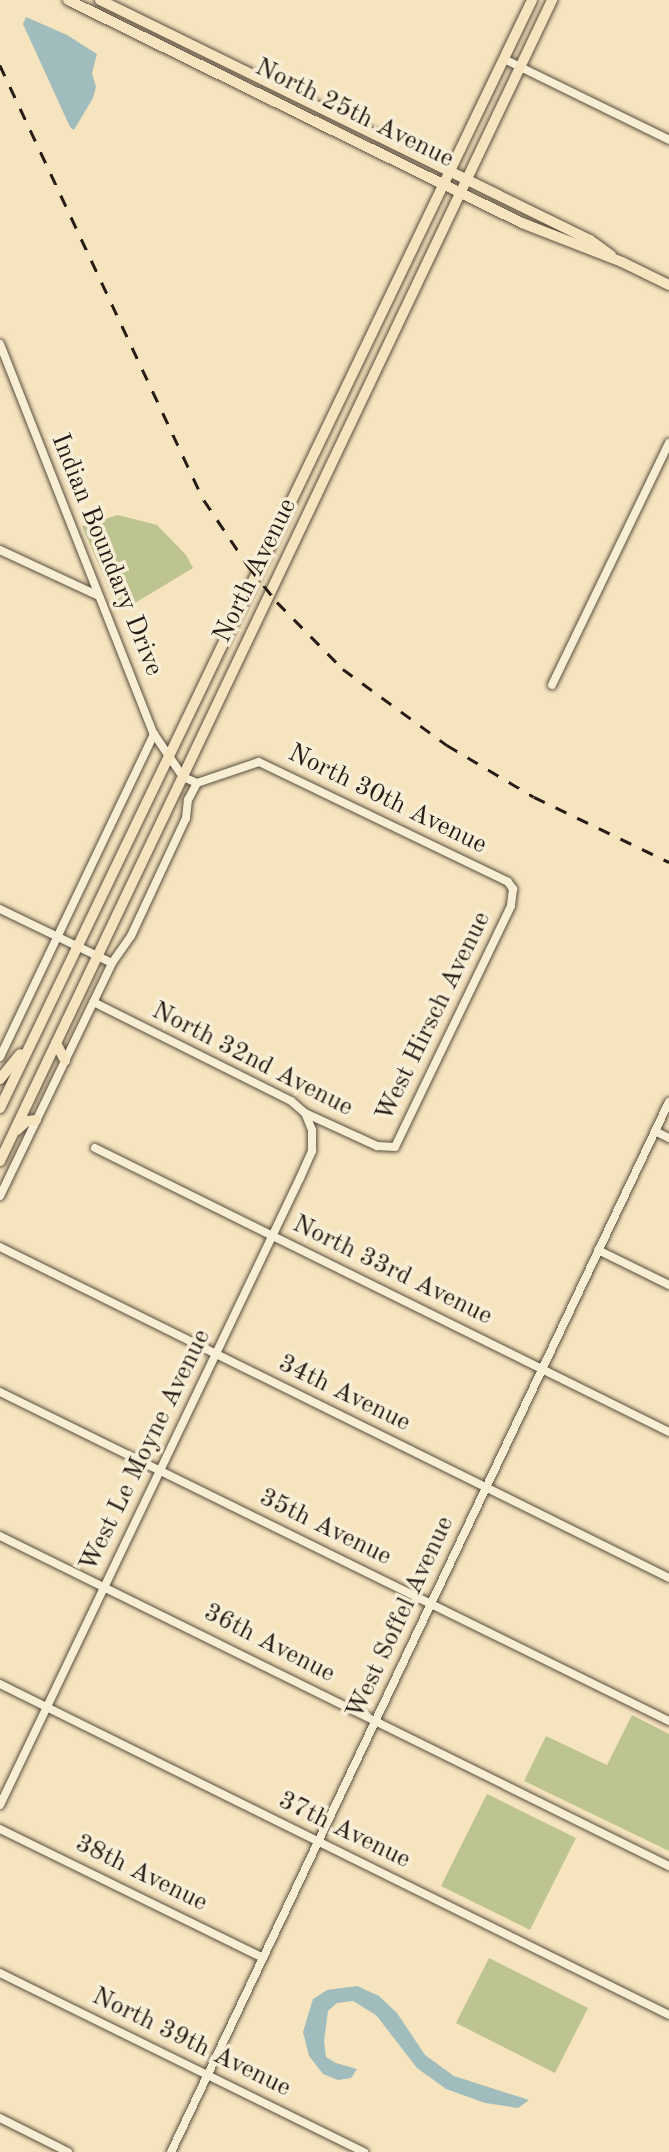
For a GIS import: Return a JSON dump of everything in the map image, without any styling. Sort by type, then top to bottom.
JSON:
[{"type":"main road","name":"North 25th Avenue","points":[[68,0],[570,245],[622,262],[669,285]]},
{"type":"main road","name":"North 25th Avenue","points":[[100,0],[590,240],[622,262]]},
{"type":"main road","name":"North Avenue","points":[[0,1108],[533,0]]},
{"type":"main road","name":"North Avenue","points":[[0,1161],[552,0]]},
{"type":"main road","points":[[390,296],[408,305]]},
{"type":"main road","points":[[357,365],[376,374]]},
{"type":"main road","points":[[0,1079],[38,1029]]},
{"type":"main road","points":[[56,1043],[65,1061]]},
{"type":"main road","points":[[13,1134],[27,1121],[40,1122]]},
{"type":"street","points":[[504,60],[669,139]]},
{"type":"street","name":"Indian Boundary Drive","points":[[0,344],[97,596],[155,734],[183,776]]},
{"type":"street","points":[[552,685],[669,443]]},
{"type":"street","points":[[0,550],[97,596]]},
{"type":"street","points":[[0,1057],[155,734]]},
{"type":"street","name":"North 30th Avenue","points":[[197,783],[259,762],[508,882],[513,889],[511,906]]},
{"type":"street","points":[[0,1196],[40,1122],[93,1002],[112,963],[131,936],[186,818],[188,800],[197,783],[183,776]]},
{"type":"street","name":"West Hirsch Avenue","points":[[395,1147],[511,906]]},
{"type":"street","points":[[0,909],[112,963]]},
{"type":"street","name":"North 32nd Avenue","points":[[93,1002],[291,1101],[305,1113],[377,1146],[395,1147]]},
{"type":"street","name":"West Soffel Avenue","points":[[171,2152],[669,1102]]},
{"type":"street","name":"West Le Moyne Avenue","points":[[0,1805],[312,1151],[312,1130],[305,1113]]},
{"type":"street","points":[[655,1131],[669,1138]]},
{"type":"street","name":"North 33rd Avenue","points":[[95,1148],[669,1432]]},
{"type":"street","name":"34th Avenue","points":[[0,1247],[669,1578]]},
{"type":"street","points":[[598,1250],[669,1285]]},
{"type":"street","name":"35th Avenue","points":[[0,1392],[669,1721]]},
{"type":"street","name":"36th Avenue","points":[[0,1536],[669,1866]]},
{"type":"street","name":"37th Avenue","points":[[0,1684],[669,2015]]},
{"type":"street","name":"38th Avenue","points":[[0,1829],[263,1958]]},
{"type":"street","name":"North 39th Avenue","points":[[0,1973],[364,2152]]},
{"type":"street","points":[[0,2119],[68,2152]]},
{"type":"green space","points":[[118,515],[157,525],[186,555],[193,568],[125,609],[117,607],[82,526]]},
{"type":"green space","points":[[632,1715],[669,1734],[669,1851],[524,1781],[546,1736],[607,1765]]},
{"type":"green space","points":[[487,1794],[576,1838],[530,1930],[441,1886]]},
{"type":"green space","points":[[489,1958],[588,2008],[555,2073],[456,2023]]},
{"type":"water","points":[[26,17],[67,35],[97,54],[92,73],[96,87],[93,98],[74,130],[70,127],[23,24]]},
{"type":"water","points":[[357,1986],[379,1996],[397,2013],[425,2055],[454,2076],[529,2100],[518,2108],[485,2103],[446,2089],[417,2068],[376,2015],[353,2001],[337,2003],[328,2011],[324,2041],[326,2057],[357,2069],[351,2078],[338,2080],[323,2074],[309,2056],[303,2032],[313,1999],[327,1990]]},
{"type":"railway","points":[[0,65],[204,500],[249,567],[277,602],[343,669],[447,745],[534,797],[669,862]]}]
